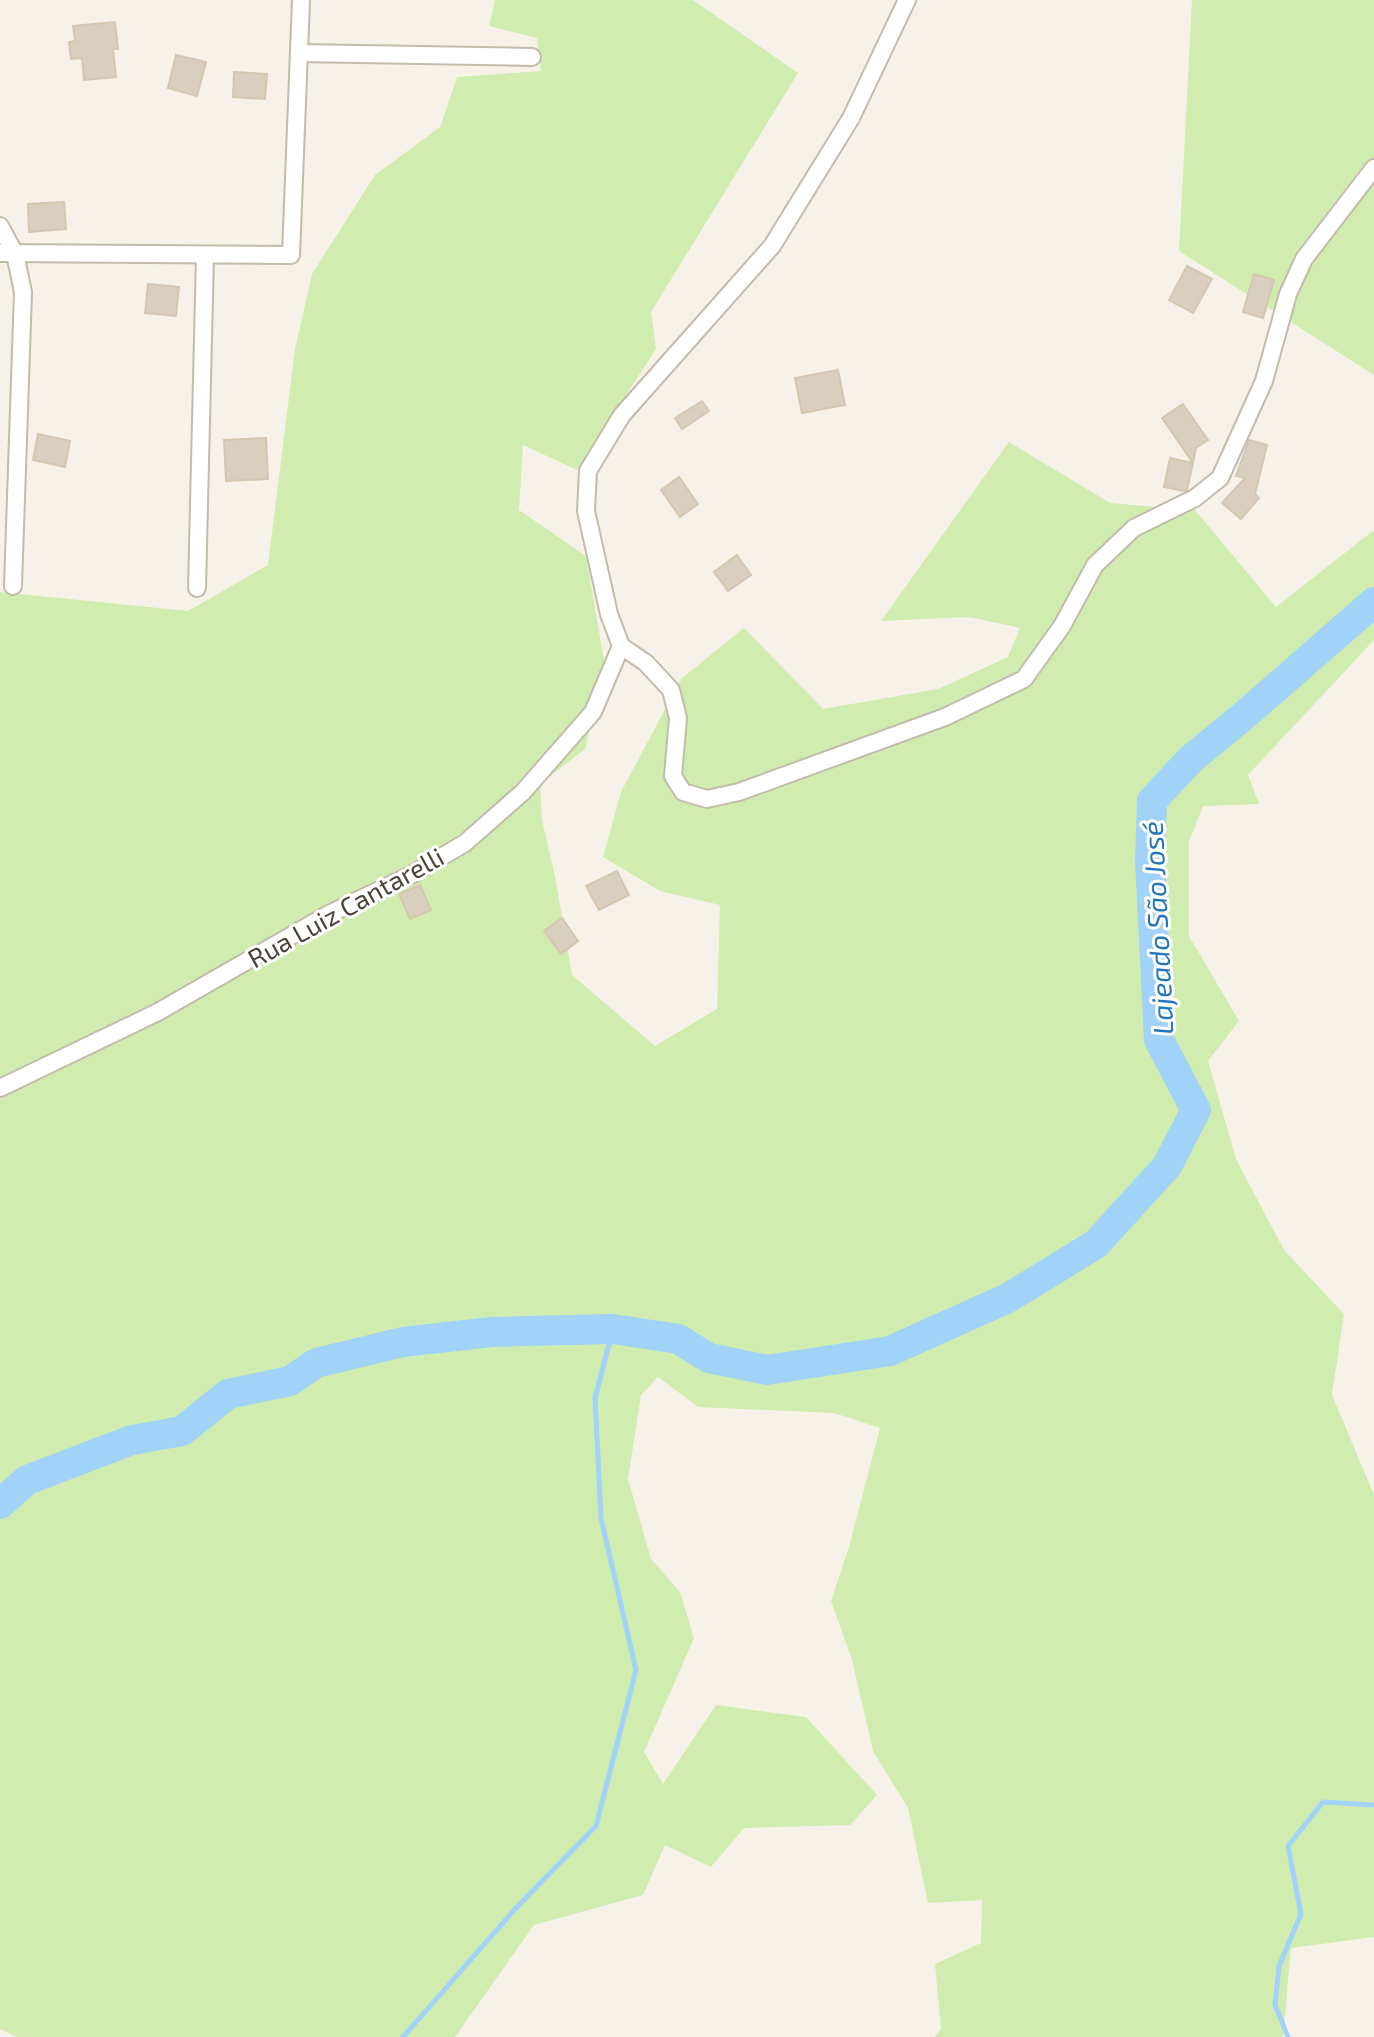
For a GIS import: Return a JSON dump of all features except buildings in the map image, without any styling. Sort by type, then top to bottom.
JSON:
[{"type":"street","points":[[8,254],[291,255],[301,0]]},
{"type":"street","points":[[907,0],[851,118],[772,246],[622,415],[588,471],[586,511],[609,614],[621,646],[646,663],[671,690],[678,718],[673,776],[683,792],[707,799],[739,792],[945,717],[1024,679],[1062,626],[1095,565],[1134,528],[1195,498],[1220,478],[1264,381],[1288,294],[1304,259],[1374,168]]},
{"type":"street","points":[[299,53],[532,57]]},
{"type":"street","points":[[0,226],[23,292],[13,586]]},
{"type":"street","points":[[197,588],[205,255]]},
{"type":"street","name":"Rua Luiz Cantarelli","points":[[0,1088],[158,1012],[329,914],[411,875],[465,843],[523,792],[593,712],[621,646]]},
{"type":"green space","points":[[495,0],[693,0],[798,73],[651,312],[656,349],[577,470],[523,445],[519,510],[586,556],[605,666],[585,749],[540,784],[542,820],[572,975],[655,1046],[717,1009],[720,905],[660,891],[603,857],[621,792],[681,679],[744,628],[823,709],[938,689],[1008,657],[1020,628],[969,617],[881,621],[1009,442],[1110,503],[1195,510],[1276,607],[1374,530],[1374,640],[1248,775],[1259,804],[1203,806],[1189,842],[1189,936],[1239,1021],[1208,1061],[1236,1159],[1284,1250],[1344,1314],[1332,1395],[1374,1495],[1374,1937],[1291,1948],[1283,2037],[935,2037],[941,2028],[935,1964],[981,1943],[982,1900],[928,1903],[908,1808],[873,1751],[852,1660],[831,1601],[849,1547],[880,1428],[834,1413],[698,1407],[658,1377],[641,1395],[628,1479],[651,1559],[680,1592],[694,1638],[644,1752],[663,1784],[716,1705],[806,1717],[877,1795],[850,1825],[744,1828],[711,1867],[665,1845],[643,1895],[534,1925],[455,2037],[17,2037],[0,2029],[0,592],[188,611],[268,565],[295,349],[312,274],[375,175],[440,127],[457,77],[541,71],[537,38],[489,26]]},
{"type":"green space","points":[[1192,0],[1374,0],[1374,375],[1179,251]]},
{"type":"waterway","name":"Lajeado São José","points":[[0,1504],[27,1480],[132,1440],[182,1431],[228,1394],[290,1381],[316,1363],[403,1342],[492,1332],[613,1329],[678,1339],[709,1358],[767,1370],[890,1351],[1008,1298],[1096,1244],[1167,1166],[1196,1110],[1159,1040],[1150,860],[1152,801],[1191,759],[1374,602]]},
{"type":"waterway","points":[[403,2037],[515,1909],[596,1826],[636,1670],[601,1518],[595,1398],[613,1329]]},
{"type":"waterway","points":[[1288,2037],[1275,2005],[1279,1966],[1301,1914],[1288,1846],[1323,1802],[1374,1805]]}]
